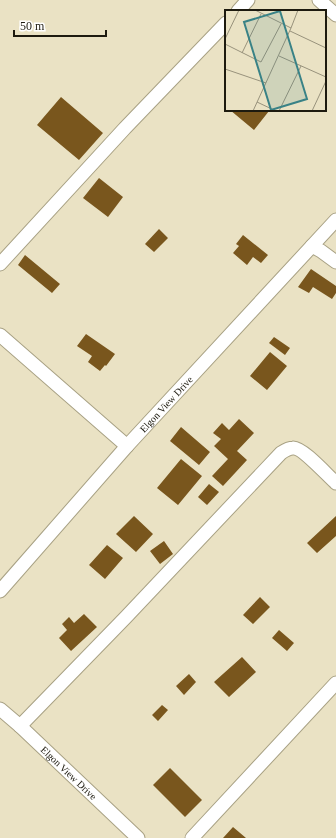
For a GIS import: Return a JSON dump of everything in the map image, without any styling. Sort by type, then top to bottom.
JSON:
[{"type":"street","points":[[239,10],[248,0]]},
{"type":"street","points":[[319,0],[336,15]]},
{"type":"street","points":[[0,264],[125,128],[225,24]]},
{"type":"street","name":"Elgon View Drive","points":[[0,592],[127,446],[336,220]]},
{"type":"street","points":[[312,246],[336,262]]},
{"type":"street","points":[[0,335],[127,446]]},
{"type":"street","points":[[20,726],[126,617],[281,453],[293,448],[300,450],[336,483]]},
{"type":"street","points":[[192,838],[336,683]]},
{"type":"street","name":"Elgon View Drive","points":[[0,709],[20,726],[138,838]]},
{"type":"building","points":[[61,97],[103,133],[79,160],[37,125]]},
{"type":"building","points":[[231,111],[269,111],[254,130]]},
{"type":"building","points":[[99,178],[123,197],[108,217],[83,198]]},
{"type":"building","points":[[159,229],[168,238],[154,252],[145,244]]},
{"type":"building","points":[[243,235],[268,255],[261,263],[253,257],[247,265],[233,253],[239,246],[236,244]]},
{"type":"building","points":[[25,255],[60,284],[52,293],[18,265]]},
{"type":"building","points":[[311,269],[336,286],[336,293],[332,299],[313,287],[309,293],[298,287]]},
{"type":"building","points":[[86,334],[115,354],[100,371],[88,362],[92,356],[77,346]]},
{"type":"building","points":[[274,337],[290,348],[285,355],[269,343]]},
{"type":"building","points":[[270,352],[287,366],[267,390],[250,376]]},
{"type":"building","points":[[239,419],[254,433],[237,451],[247,460],[223,486],[212,476],[228,459],[214,446],[221,439],[213,433],[222,423],[229,430]]},
{"type":"building","points":[[181,427],[210,452],[199,465],[170,441]]},
{"type":"building","points":[[181,459],[202,476],[178,505],[157,488]]},
{"type":"building","points":[[209,484],[219,492],[207,505],[198,497]]},
{"type":"building","points":[[134,516],[153,534],[136,552],[116,534]]},
{"type":"building","points":[[336,516],[336,536],[317,553],[307,543]]},
{"type":"building","points":[[164,541],[173,554],[160,564],[150,551]]},
{"type":"building","points":[[107,545],[123,558],[105,579],[89,565]]},
{"type":"building","points":[[260,597],[270,607],[253,624],[243,615]]},
{"type":"building","points":[[84,614],[97,627],[71,651],[59,638],[67,630],[62,624],[69,617],[74,623]]},
{"type":"building","points":[[279,630],[294,643],[287,651],[272,638]]},
{"type":"building","points":[[242,657],[256,672],[229,697],[214,682]]},
{"type":"building","points":[[189,674],[196,682],[184,695],[176,686]]},
{"type":"building","points":[[162,705],[168,710],[158,721],[152,715]]},
{"type":"building","points":[[170,768],[202,800],[185,817],[153,785]]},
{"type":"building","points":[[233,827],[246,838],[223,838]]}]
